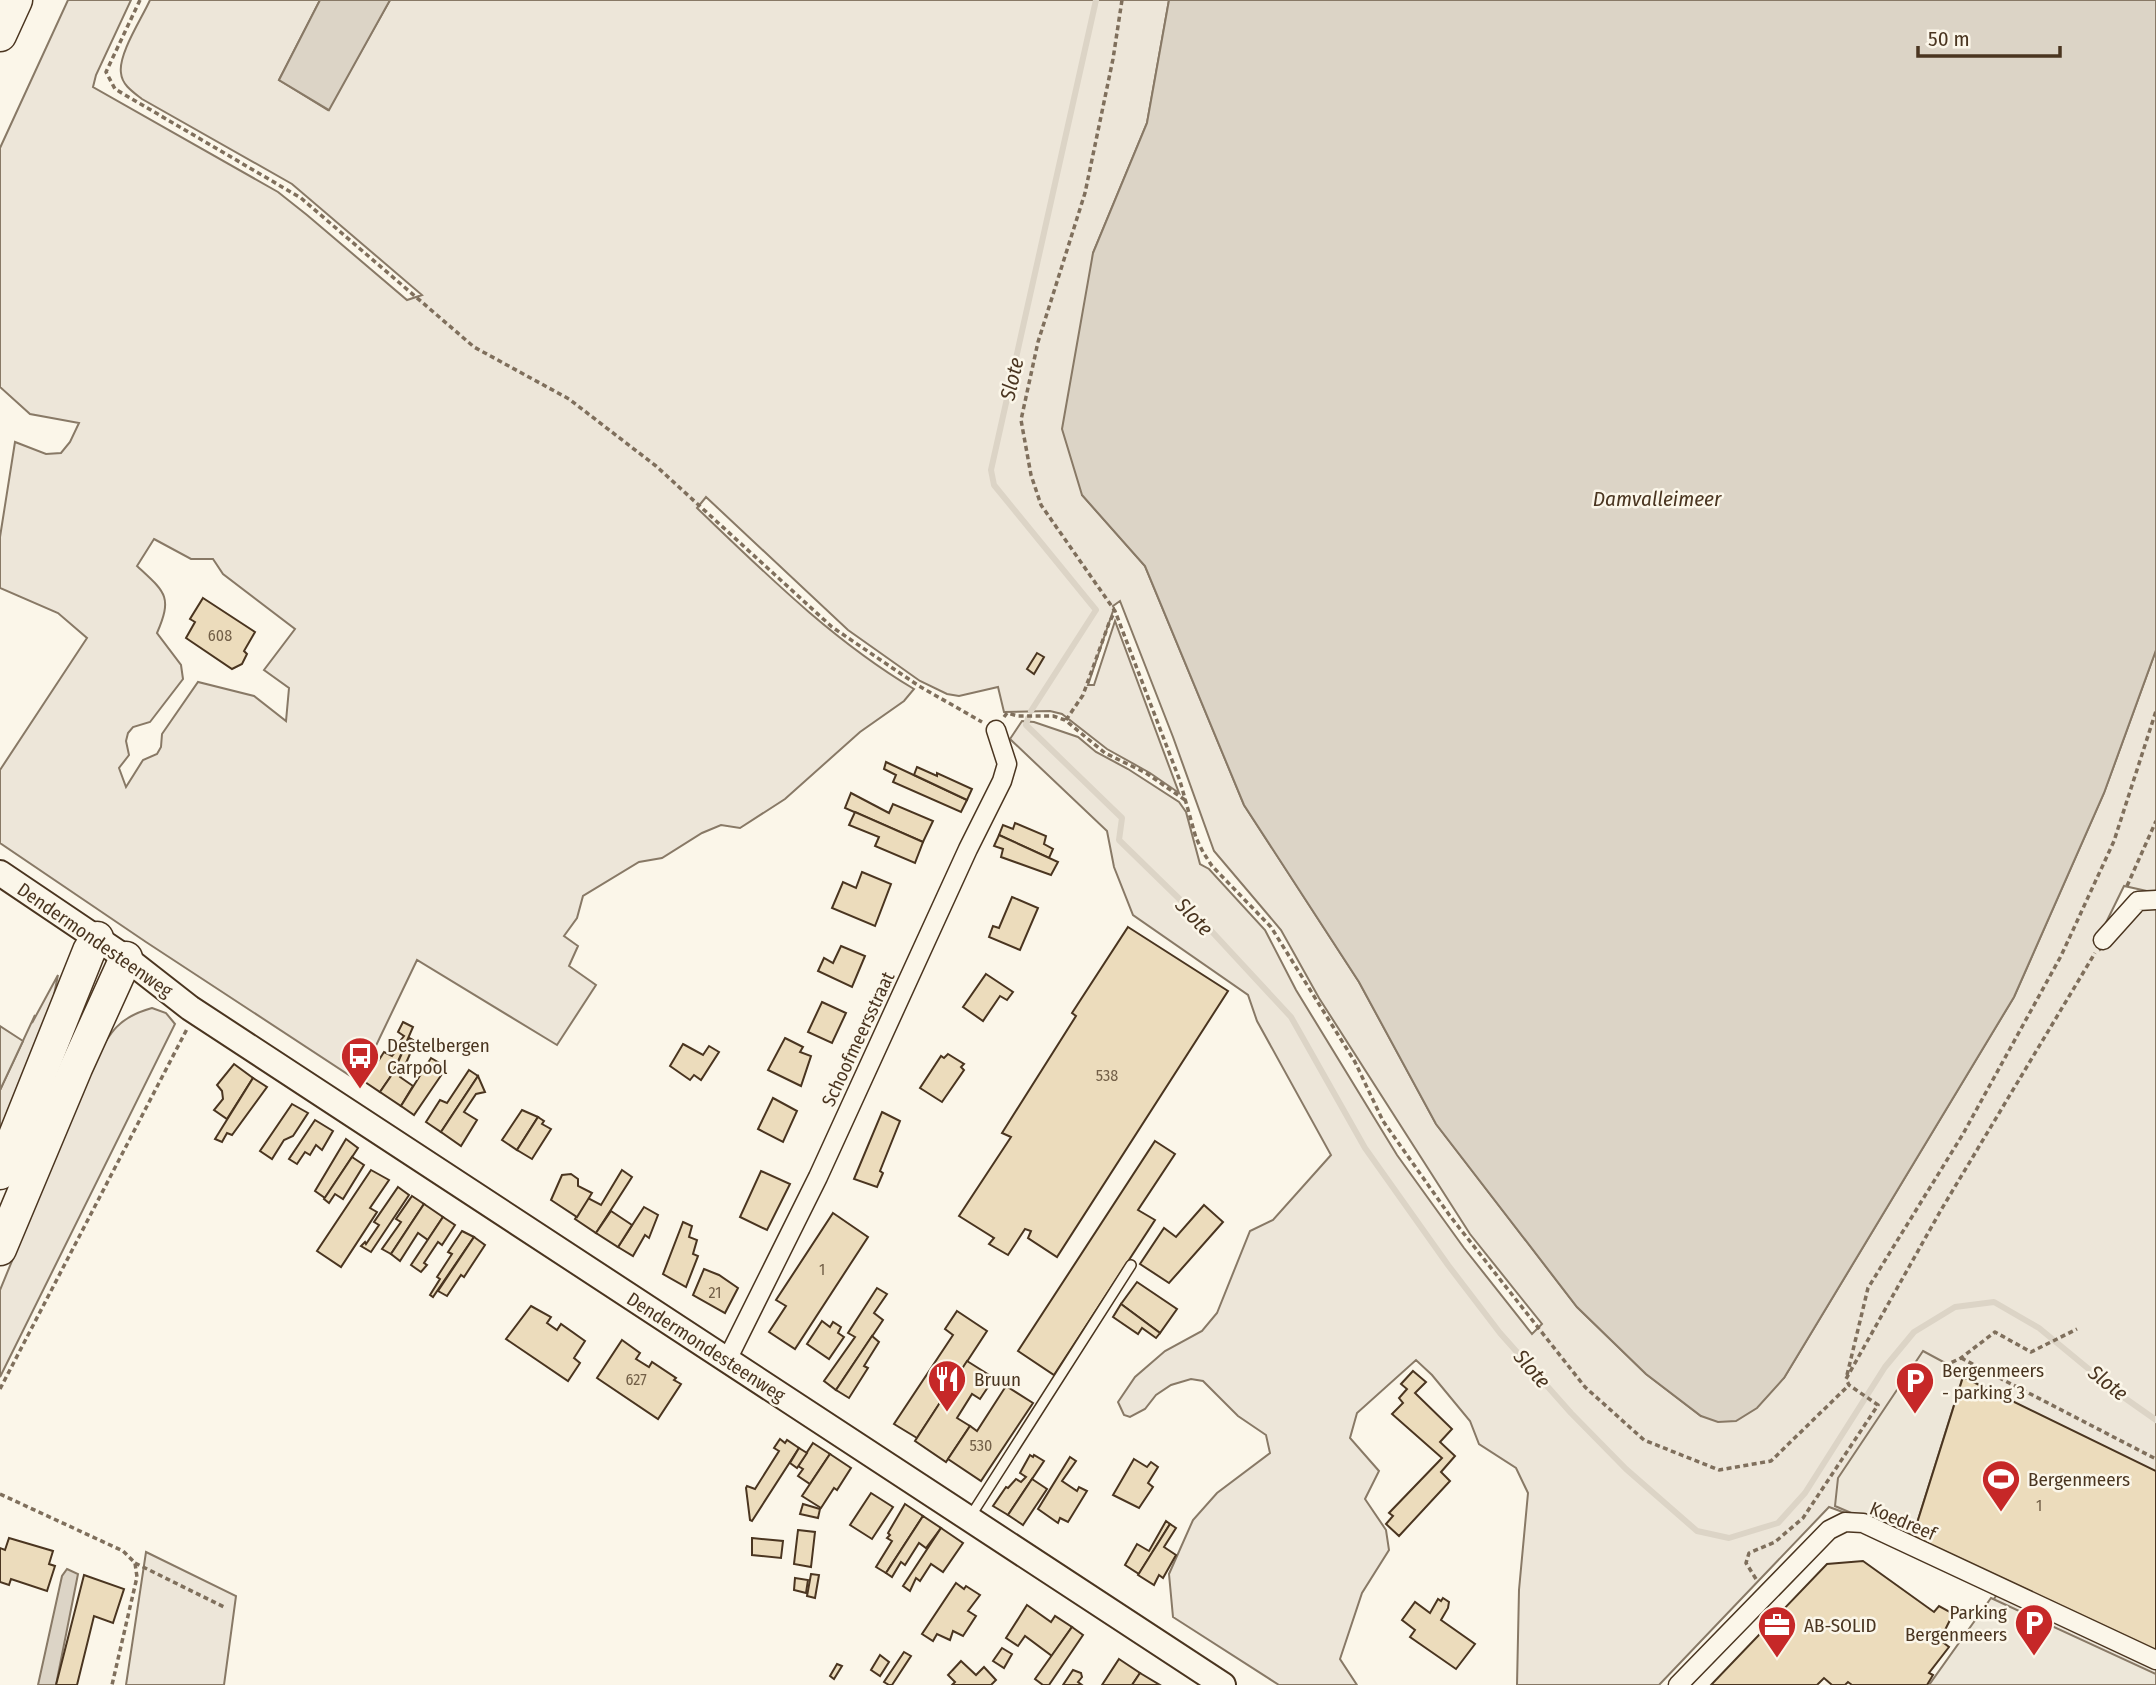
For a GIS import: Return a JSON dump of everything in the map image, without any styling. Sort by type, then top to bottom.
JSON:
[{"type":"highway","points":[[0,35],[16,0]]},
{"type":"highway","points":[[0,1173],[93,944]]},
{"type":"highway","points":[[0,1249],[76,1068],[124,965]]},
{"type":"main road","name":"Dendermondesteenweg","points":[[0,873],[124,965],[159,996],[193,1010],[1223,1685]]},
{"type":"main road","name":"Dendermondesteenweg","points":[[0,892],[93,944]]},
{"type":"street","name":"Schoofmeersstraat","points":[[727,1360],[818,1177],[968,849],[1002,782],[1007,764],[996,730]]},
{"type":"street","points":[[2103,940],[2138,901],[2156,900]]},
{"type":"street","name":"Koedreef","points":[[1678,1685],[1829,1530],[1845,1522],[1863,1523],[2156,1660]]},
{"type":"lane","points":[[969,1519],[1131,1265]]},
{"type":"path","points":[[140,0],[106,72],[115,89],[301,198],[474,348],[569,399],[656,466],[832,627],[919,686],[996,730],[1007,713],[1018,716],[1053,716],[1065,720],[1105,753],[1146,773],[1185,800]]},
{"type":"path","points":[[1122,0],[1086,193],[1038,342],[1021,420],[1031,475],[1041,505],[1115,611],[1203,852],[1212,866],[1271,927],[1354,1062],[1383,1121],[1450,1216],[1585,1387],[1644,1440],[1719,1470],[1771,1461],[1849,1385]]},
{"type":"path","points":[[1065,720],[1083,695],[1115,611]]},
{"type":"path","points":[[1769,1594],[1753,1576],[1746,1563],[1749,1553],[1775,1542],[1803,1518],[1878,1405],[1846,1380],[1868,1289],[1963,1134],[2061,956],[2114,841],[2156,711]]},
{"type":"path","points":[[2124,892],[2156,821]]},
{"type":"path","points":[[1846,1380],[1941,1210],[2103,940]]},
{"type":"path","points":[[0,1389],[193,1010]]},
{"type":"path","points":[[1944,1366],[1961,1358],[1995,1332],[2031,1352],[2077,1329]]},
{"type":"path","points":[[1961,1358],[2156,1459]]},
{"type":"path","points":[[0,1494],[123,1551],[135,1563],[224,1607]]},
{"type":"path","points":[[112,1685],[136,1586],[135,1563]]},
{"type":"shaded area","points":[[68,0],[131,0],[93,87],[278,192],[407,300],[422,295],[292,184],[142,99],[126,85],[121,73],[123,56],[150,0],[320,0],[279,80],[328,110],[390,0],[1169,0],[1147,123],[1093,253],[1082,495],[1145,566],[1244,805],[1359,982],[1436,1124],[1577,1307],[1646,1374],[1701,1416],[1784,1378],[2014,997],[2104,793],[2156,650],[2156,893],[2124,886],[2096,943],[2100,950],[2121,933],[2144,908],[2156,909],[2156,1685],[1952,1657],[2001,1589],[1862,1519],[1829,1507],[1659,1685],[1517,1685],[1519,1590],[1528,1493],[1516,1468],[1479,1444],[1470,1421],[1416,1360],[1357,1413],[1350,1438],[1379,1471],[1365,1499],[1386,1530],[1389,1550],[1362,1593],[1340,1659],[1357,1685],[1279,1685],[1173,1617],[1169,1574],[1193,1520],[1217,1493],[1270,1453],[1266,1435],[1238,1416],[1203,1381],[1191,1379],[1171,1385],[1156,1395],[1145,1409],[1130,1417],[1124,1415],[1118,1402],[1135,1377],[1165,1351],[1202,1331],[1217,1313],[1250,1231],[1273,1220],[1331,1155],[1257,1021],[1248,995],[1133,915],[1114,867],[1107,831],[1010,739],[1022,721],[1034,722],[1078,737],[1096,752],[1179,802],[1186,812],[1200,864],[1209,869],[1265,930],[1296,990],[1397,1155],[1464,1248],[1532,1334],[1542,1324],[1470,1234],[1319,998],[1281,930],[1214,851],[1120,601],[1113,606],[1088,685],[1094,685],[1115,621],[1179,793],[1107,749],[1062,714],[1050,711],[1004,712],[998,687],[959,696],[947,694],[920,681],[848,630],[706,497],[697,508],[774,581],[827,628],[914,689],[904,701],[860,732],[785,799],[740,828],[721,825],[702,833],[662,858],[639,862],[583,896],[577,918],[564,936],[578,946],[569,966],[596,985],[557,1045],[417,960],[360,1079],[352,1077],[0,843],[0,770],[87,638],[58,613],[0,588],[0,537],[15,442],[46,454],[61,453],[79,423],[30,414],[0,387],[0,148]],"holes":[[[154,539],[191,559],[213,559],[223,574],[295,629],[264,670],[289,688],[286,721],[254,696],[198,682],[162,734],[161,747],[157,754],[143,760],[126,787],[119,768],[129,755],[126,741],[128,733],[133,727],[150,722],[183,679],[181,665],[157,633],[165,611],[164,595],[137,566]]]},
{"type":"shaded area","points":[[58,975],[53,1000],[0,1133],[0,1090],[35,1015],[32,1023]]},
{"type":"shaded area","points":[[152,1008],[166,1013],[175,1024],[0,1377],[0,1290],[95,1060],[106,1041],[123,1021]]},
{"type":"shaded area","points":[[0,1026],[23,1041],[0,1090]]},
{"type":"shaded area","name":"Bergenmeers - parking 3","points":[[1923,1351],[1964,1373],[1912,1539],[1835,1506],[1838,1478]]},
{"type":"shaded area","points":[[146,1552],[236,1596],[224,1685],[126,1685]]},
{"type":"shaded area","name":"Parking Bergenmeers","points":[[1991,1598],[2156,1674],[2156,1685],[1929,1685]]},
{"type":"water","points":[[320,0],[390,0],[329,110],[279,80]]},
{"type":"water","name":"Damvalleimeer","points":[[1169,0],[2156,0],[2156,650],[2104,793],[2014,997],[1784,1378],[1757,1408],[1736,1421],[1718,1422],[1701,1416],[1646,1374],[1577,1307],[1436,1124],[1359,982],[1244,805],[1145,566],[1082,495],[1062,429],[1093,253],[1147,123]]},
{"type":"water","points":[[67,1569],[78,1574],[56,1685],[38,1685],[62,1576]]},
{"type":"building","points":[[203,598],[255,632],[244,651],[247,654],[242,664],[232,669],[186,638],[195,622],[190,619]]},
{"type":"building","points":[[1037,653],[1044,657],[1034,674],[1027,669]]},
{"type":"building","points":[[886,762],[967,800],[961,812],[893,782],[896,775],[884,769]]},
{"type":"building","points":[[917,767],[972,789],[967,800],[914,775]]},
{"type":"building","points":[[851,793],[889,813],[893,804],[933,821],[923,842],[845,808]]},
{"type":"building","points":[[855,812],[923,842],[915,863],[875,846],[879,837],[849,825]]},
{"type":"building","points":[[1015,823],[1046,836],[1044,844],[1053,849],[1049,858],[999,835],[1003,825],[1013,829]]},
{"type":"building","points":[[999,835],[1058,862],[1051,875],[1001,857],[1003,849],[994,846]]},
{"type":"building","points":[[862,872],[891,884],[875,926],[832,908],[843,882],[856,888]]},
{"type":"building","points":[[1012,897],[1038,908],[1020,950],[989,937],[993,926],[999,928]]},
{"type":"building","points":[[1128,927],[1228,991],[1057,1257],[1028,1238],[1031,1231],[1025,1229],[1008,1255],[989,1244],[994,1238],[959,1216],[1011,1137],[1002,1133],[1076,1016],[1072,1013]]},
{"type":"building","points":[[841,946],[865,956],[852,987],[818,971],[824,958],[833,963]]},
{"type":"building","points":[[986,974],[1013,992],[1007,1000],[1000,996],[983,1021],[963,1007]]},
{"type":"building","points":[[822,1002],[846,1013],[832,1043],[808,1032]]},
{"type":"building","points":[[403,1022],[413,1027],[393,1073],[380,1092],[365,1082],[384,1052],[392,1056],[395,1052],[393,1050],[404,1036],[398,1032]]},
{"type":"building","points":[[409,1038],[413,1040],[410,1046],[413,1047],[400,1077],[413,1086],[401,1106],[380,1092],[393,1073]]},
{"type":"building","points":[[785,1038],[803,1047],[800,1052],[811,1056],[801,1086],[768,1070]]},
{"type":"building","points":[[683,1044],[703,1055],[709,1046],[719,1052],[701,1080],[694,1075],[690,1080],[670,1066]]},
{"type":"building","points":[[948,1054],[964,1064],[961,1067],[964,1070],[942,1102],[920,1088],[941,1056],[944,1058]]},
{"type":"building","points":[[431,1058],[443,1065],[442,1074],[414,1115],[401,1106]]},
{"type":"building","points":[[234,1064],[253,1078],[227,1119],[214,1110],[223,1099],[222,1091],[217,1085]]},
{"type":"building","points":[[469,1070],[478,1076],[441,1132],[426,1122],[440,1100],[447,1103]]},
{"type":"building","points":[[478,1076],[485,1092],[476,1094],[464,1112],[477,1120],[461,1146],[441,1132]]},
{"type":"building","points":[[253,1078],[267,1087],[232,1135],[227,1133],[222,1142],[215,1139]]},
{"type":"building","points":[[773,1098],[797,1111],[783,1142],[758,1129]]},
{"type":"building","points":[[292,1104],[308,1113],[293,1136],[284,1140],[272,1159],[260,1151]]},
{"type":"building","points":[[522,1110],[538,1117],[517,1150],[502,1140]]},
{"type":"building","points":[[882,1112],[900,1121],[880,1171],[883,1173],[877,1187],[854,1179]]},
{"type":"building","points":[[538,1117],[544,1121],[542,1124],[551,1129],[532,1159],[517,1150]]},
{"type":"building","points":[[315,1120],[333,1131],[322,1150],[316,1145],[310,1155],[305,1152],[297,1164],[289,1159]]},
{"type":"building","points":[[346,1139],[358,1148],[325,1198],[315,1191]]},
{"type":"building","points":[[1155,1141],[1175,1154],[1138,1210],[1155,1220],[1054,1375],[1018,1351]]},
{"type":"building","points":[[352,1157],[364,1165],[343,1199],[335,1194],[329,1203],[324,1199]]},
{"type":"building","points":[[371,1170],[389,1180],[370,1208],[377,1212],[341,1267],[317,1251]]},
{"type":"building","points":[[622,1170],[632,1177],[596,1233],[575,1219],[588,1198],[601,1205]]},
{"type":"building","points":[[761,1171],[790,1184],[767,1230],[740,1217]]},
{"type":"building","points":[[571,1174],[578,1179],[578,1186],[592,1193],[577,1217],[551,1200],[562,1175]]},
{"type":"building","points":[[398,1187],[409,1195],[371,1252],[361,1246],[365,1242],[366,1244],[379,1225],[374,1222]]},
{"type":"building","points":[[412,1196],[424,1204],[391,1254],[382,1249],[401,1222],[396,1219]]},
{"type":"building","points":[[424,1204],[443,1217],[428,1240],[418,1233],[400,1261],[391,1254]]},
{"type":"building","points":[[1204,1205],[1223,1222],[1169,1283],[1140,1264],[1164,1228],[1176,1237]]},
{"type":"building","points":[[644,1207],[658,1215],[649,1238],[645,1235],[633,1256],[618,1247]]},
{"type":"building","points":[[611,1211],[632,1225],[618,1247],[596,1233]]},
{"type":"building","points":[[833,1213],[868,1237],[795,1349],[769,1332],[786,1306],[776,1300]]},
{"type":"building","points":[[443,1217],[455,1225],[442,1245],[438,1242],[421,1272],[411,1265]]},
{"type":"building","points":[[683,1222],[692,1226],[689,1237],[697,1240],[693,1254],[698,1256],[686,1287],[663,1274]]},
{"type":"building","points":[[462,1231],[474,1237],[433,1297],[430,1295],[440,1279],[437,1277],[452,1254],[448,1252]]},
{"type":"building","points":[[474,1237],[485,1245],[464,1277],[461,1275],[447,1296],[438,1291]]},
{"type":"building","points":[[704,1269],[738,1288],[725,1313],[693,1295]]},
{"type":"building","points":[[1137,1282],[1177,1309],[1160,1333],[1121,1304]]},
{"type":"building","points":[[877,1288],[887,1294],[874,1313],[883,1320],[836,1390],[824,1381],[855,1337],[848,1333]]},
{"type":"building","points":[[1121,1304],[1160,1333],[1156,1338],[1142,1328],[1138,1334],[1113,1317]]},
{"type":"building","points":[[531,1306],[551,1317],[547,1323],[557,1330],[561,1324],[585,1341],[574,1358],[580,1363],[568,1381],[506,1339]]},
{"type":"building","points":[[957,1311],[987,1331],[917,1438],[894,1424],[953,1335],[945,1329]]},
{"type":"building","points":[[822,1321],[830,1327],[833,1322],[841,1327],[838,1333],[844,1337],[829,1359],[807,1344]]},
{"type":"building","points":[[872,1336],[879,1342],[864,1366],[868,1368],[849,1398],[836,1390]]},
{"type":"building","points":[[622,1340],[640,1353],[636,1359],[649,1367],[652,1362],[681,1384],[658,1419],[597,1378]]},
{"type":"building","name":"Bruun","points":[[967,1361],[994,1378],[980,1399],[972,1394],[957,1418],[970,1426],[946,1462],[915,1441]]},
{"type":"building","points":[[1413,1371],[1426,1382],[1415,1393],[1452,1429],[1440,1442],[1455,1456],[1441,1472],[1450,1481],[1399,1536],[1386,1524],[1393,1516],[1389,1513],[1442,1458],[1392,1414],[1403,1403],[1399,1398],[1407,1389],[1401,1384]]},
{"type":"building","points":[[1963,1377],[2156,1471],[2156,1655],[1912,1539]]},
{"type":"building","points":[[1006,1386],[1033,1403],[981,1481],[948,1459],[970,1426],[977,1431]]},
{"type":"building","points":[[780,1439],[799,1448],[752,1521],[746,1488],[755,1489],[779,1451],[774,1448]]},
{"type":"building","points":[[813,1443],[830,1454],[810,1484],[798,1476],[803,1469],[798,1466]]},
{"type":"building","points":[[799,1448],[807,1453],[797,1468],[790,1463]]},
{"type":"building","points":[[830,1454],[851,1468],[821,1508],[802,1496]]},
{"type":"building","points":[[1030,1455],[1044,1461],[1008,1515],[993,1506],[1006,1487],[1016,1479],[1021,1482],[1026,1477],[1020,1473]]},
{"type":"building","points":[[1070,1457],[1076,1461],[1062,1481],[1077,1491],[1079,1487],[1087,1491],[1068,1522],[1060,1518],[1058,1523],[1038,1509]]},
{"type":"building","points":[[1134,1459],[1147,1467],[1151,1462],[1158,1467],[1148,1483],[1153,1487],[1139,1508],[1113,1495]]},
{"type":"building","points":[[1032,1479],[1047,1489],[1023,1525],[1008,1515]]},
{"type":"building","points":[[871,1493],[893,1507],[872,1539],[850,1525]]},
{"type":"building","points":[[803,1504],[820,1509],[818,1518],[800,1514]]},
{"type":"building","points":[[905,1504],[923,1516],[886,1573],[876,1567],[892,1541],[887,1538],[890,1535],[888,1533]]},
{"type":"building","points":[[923,1516],[941,1528],[926,1548],[919,1543],[905,1565],[901,1562],[892,1577],[886,1573]]},
{"type":"building","points":[[1166,1521],[1170,1524],[1139,1574],[1125,1565],[1137,1544],[1149,1551]]},
{"type":"building","points":[[1170,1524],[1176,1528],[1164,1547],[1176,1555],[1163,1578],[1159,1575],[1154,1585],[1138,1575]]},
{"type":"building","points":[[941,1528],[963,1543],[943,1572],[931,1564],[920,1581],[916,1578],[910,1591],[903,1586]]},
{"type":"building","points":[[798,1530],[815,1532],[811,1567],[794,1564]]},
{"type":"building","points":[[9,1538],[53,1551],[49,1564],[55,1566],[47,1591],[11,1579],[9,1585],[0,1582],[0,1548],[5,1550]]},
{"type":"building","points":[[752,1538],[783,1541],[781,1558],[752,1555]]},
{"type":"building","points":[[1863,1561],[1934,1612],[1939,1606],[1950,1612],[1950,1620],[1940,1640],[1949,1647],[1929,1673],[1933,1675],[1927,1685],[1852,1685],[1848,1682],[1845,1685],[1832,1685],[1824,1678],[1817,1685],[1711,1685],[1827,1564]]},
{"type":"building","points":[[811,1574],[819,1575],[815,1598],[807,1596]]},
{"type":"building","points":[[84,1575],[124,1589],[113,1623],[94,1616],[77,1685],[56,1685]]},
{"type":"building","points":[[795,1578],[808,1580],[806,1593],[794,1590]]},
{"type":"building","points":[[956,1583],[980,1595],[968,1611],[976,1616],[963,1636],[953,1631],[950,1640],[937,1634],[933,1641],[922,1634]]},
{"type":"building","points":[[1443,1598],[1449,1602],[1441,1620],[1475,1644],[1456,1669],[1410,1637],[1415,1630],[1402,1620],[1415,1602],[1430,1613],[1438,1599],[1441,1601]]},
{"type":"building","points":[[1027,1605],[1051,1622],[1055,1616],[1072,1627],[1052,1656],[1025,1636],[1018,1646],[1006,1638]]},
{"type":"building","points":[[1072,1627],[1083,1635],[1049,1685],[1043,1685],[1035,1679]]},
{"type":"building","points":[[1002,1648],[1012,1654],[1004,1668],[993,1661]]},
{"type":"building","points":[[904,1652],[911,1656],[892,1685],[889,1685],[884,1682]]},
{"type":"building","points":[[880,1655],[889,1662],[880,1676],[871,1670]]},
{"type":"building","points":[[1119,1659],[1140,1673],[1132,1685],[1102,1685]]},
{"type":"building","points":[[961,1661],[976,1675],[984,1667],[996,1680],[991,1685],[952,1685],[955,1682],[948,1675]]},
{"type":"building","points":[[837,1664],[842,1666],[834,1679],[830,1676]]},
{"type":"building","points":[[1073,1670],[1081,1673],[1082,1677],[1078,1682],[1082,1685],[1063,1685]]},
{"type":"building","points":[[1140,1673],[1160,1685],[1132,1685]]},
{"type":"waterway","name":"Slote","points":[[1031,711],[1096,610],[994,485],[991,470],[1096,0]]},
{"type":"waterway","name":"Slote","points":[[1028,718],[1026,725],[1122,818],[1119,840],[1203,922],[1291,1017],[1365,1148],[1500,1333],[1571,1413],[1626,1469],[1697,1531],[1729,1538],[1778,1523],[1805,1493],[1885,1367],[1914,1332],[1955,1307],[1994,1302],[2039,1328],[2119,1394],[2156,1420]]},
{"type":"place","name":"Destelbergen Carpool","points":[[360,1090]]},
{"type":"place","name":"Bruun","points":[[947,1413]]},
{"type":"place","name":"Bergenmeers - parking 3","points":[[1915,1415]]},
{"type":"place","name":"Bergenmeers","points":[[2001,1513]]},
{"type":"place","name":"Parking Bergenmeers","points":[[2034,1657]]},
{"type":"place","name":"AB-SOLID","points":[[1777,1659]]}]
